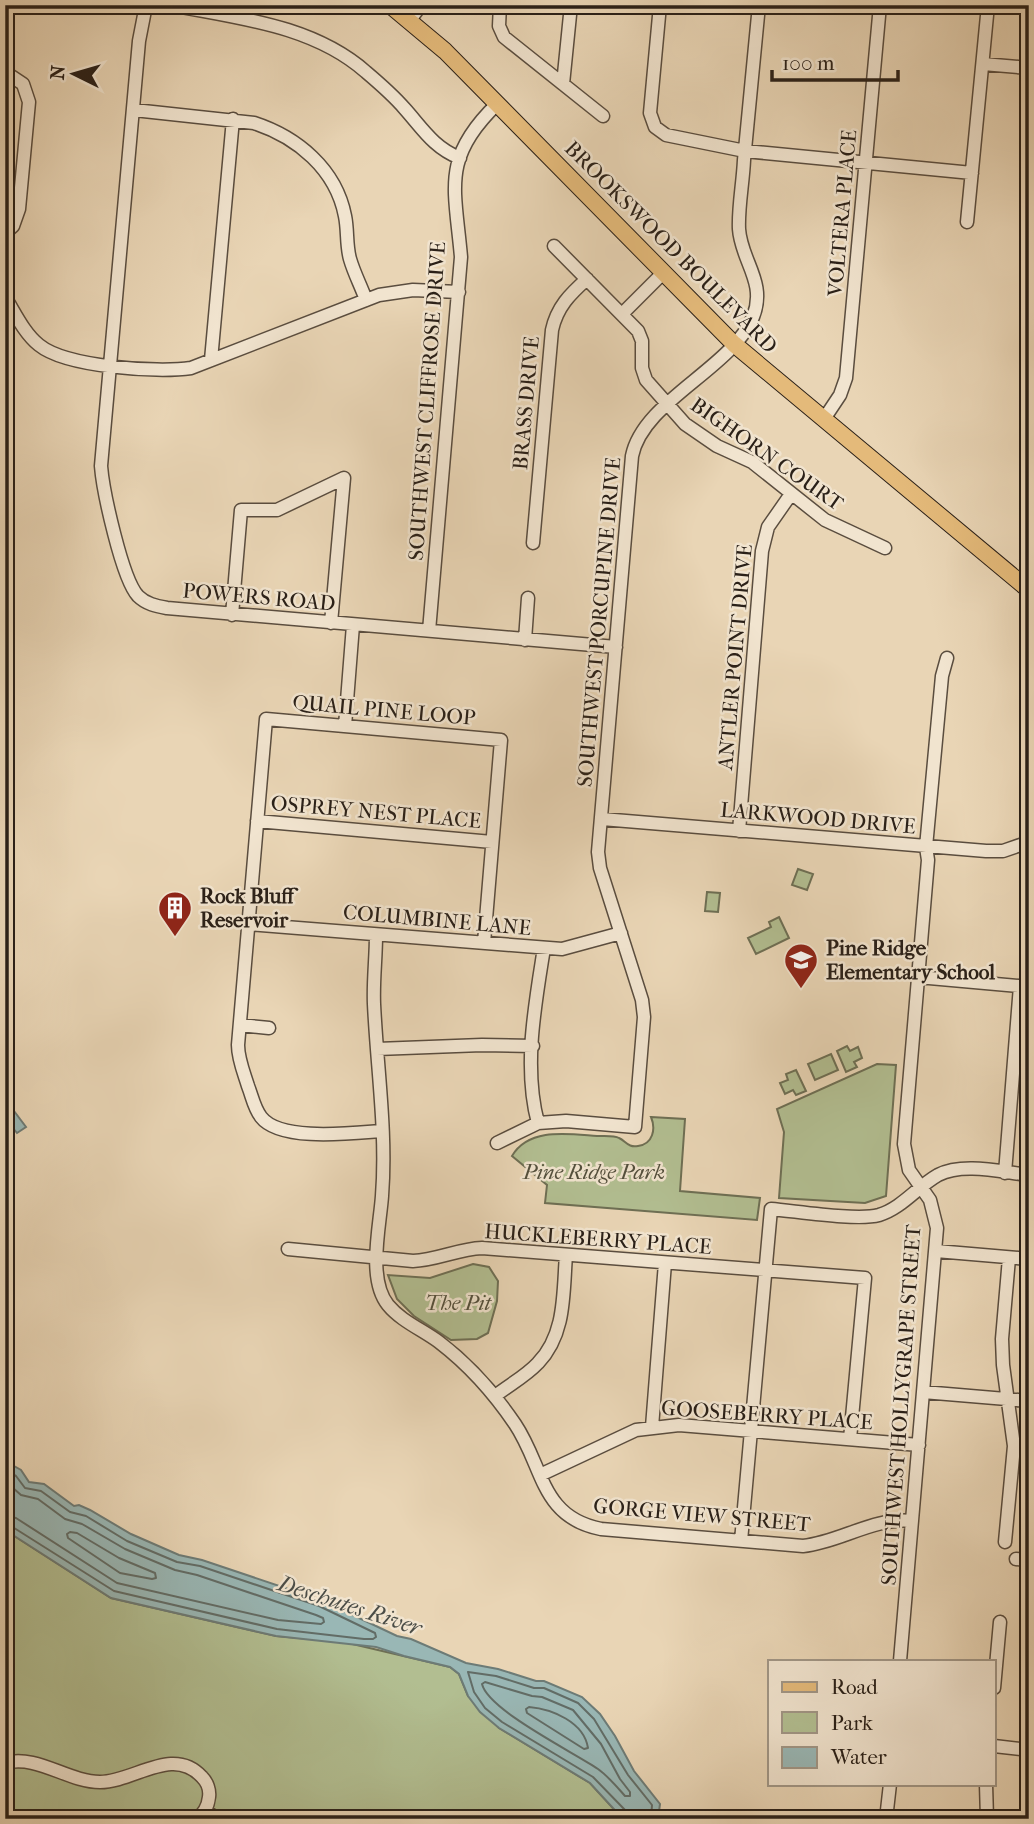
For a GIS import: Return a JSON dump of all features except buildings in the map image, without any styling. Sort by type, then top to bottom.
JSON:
[{"type":"main road","name":"BROOKSWOOD BOULEVARD","points":[[390,5],[445,51],[734,344],[1029,590]]},
{"type":"street","name":"POWERS ROAD","points":[[146,5],[139,41],[102,444],[103,486],[129,581],[135,593],[153,606],[232,615],[616,647]]},
{"type":"street","points":[[171,5],[280,27],[336,50],[384,88],[429,139],[460,158]]},
{"type":"street","points":[[410,20],[421,5]]},
{"type":"street","points":[[500,5],[498,23],[503,35],[603,116]]},
{"type":"street","points":[[563,84],[571,5]]},
{"type":"street","points":[[660,5],[650,113],[655,127],[666,135],[745,151],[972,173]]},
{"type":"street","name":"SOUTHWEST PORCUPINE DRIVE","points":[[538,1123],[566,1121],[635,1127],[644,1017],[642,1000],[600,869],[598,852],[634,444],[645,426],[734,344],[752,317],[757,293],[755,278],[739,231],[759,5]]},
{"type":"street","name":"VOLTERA PLACE","points":[[824,419],[840,395],[846,378],[880,5]]},
{"type":"street","points":[[967,222],[988,5]]},
{"type":"street","points":[[982,64],[1029,68]]},
{"type":"street","points":[[5,72],[23,84],[29,102],[19,209],[13,226],[5,233]]},
{"type":"street","name":"SOUTHWEST CLIFFROSE DRIVE","points":[[429,631],[461,257],[454,192],[460,158],[473,129],[497,104]]},
{"type":"street","points":[[134,110],[233,120],[262,126],[286,137],[305,151],[324,170],[341,200],[351,260],[366,300]]},
{"type":"street","points":[[211,360],[233,120]]},
{"type":"street","name":"BIGHORN COURT","points":[[554,246],[641,335],[642,368],[646,380],[685,424],[702,437],[752,462],[825,520],[885,548]]},
{"type":"street","points":[[622,314],[663,273]]},
{"type":"street","name":"BRASS DRIVE","points":[[533,543],[552,330],[566,298],[587,278]]},
{"type":"street","points":[[5,297],[30,337],[51,353],[75,361],[177,370],[211,360],[393,292],[459,292]]},
{"type":"street","points":[[232,615],[241,509],[277,510],[344,478],[331,623]]},
{"type":"street","name":"ANTLER POINT DRIVE","points":[[739,831],[762,551],[768,527],[791,494]]},
{"type":"street","points":[[525,640],[528,598]]},
{"type":"street","points":[[345,726],[353,625]]},
{"type":"street","name":"SOUTHWEST HOLLYGRAPE STREET","points":[[900,1660],[936,1251],[935,1211],[909,1170],[904,1144],[928,860],[926,846],[942,676],[947,658]]},
{"type":"street","name":"QUAIL PINE LOOP","points":[[382,1131],[323,1134],[289,1130],[268,1123],[254,1104],[239,1059],[238,1045],[266,719],[501,740],[484,943]]},
{"type":"street","name":"LARKWOOD DRIVE","points":[[602,819],[1003,851],[1029,842]]},
{"type":"street","name":"OSPREY NEST PLACE","points":[[257,821],[492,842]]},
{"type":"street","name":"COLUMBINE LANE","points":[[248,924],[544,948],[575,947],[621,933]]},
{"type":"street","name":"GORGE VIEW STREET","points":[[376,935],[374,1001],[384,1174],[377,1284],[387,1304],[402,1318],[438,1341],[465,1364],[495,1396],[516,1426],[545,1490],[559,1509],[567,1517],[588,1526],[803,1546],[824,1544],[886,1521],[912,1521]]},
{"type":"street","points":[[497,1143],[538,1123],[531,1094],[533,1046],[544,948]]},
{"type":"street","points":[[918,976],[1024,987],[1005,1173]]},
{"type":"street","points":[[240,1025],[269,1028]]},
{"type":"street","points":[[377,1049],[533,1046]]},
{"type":"street","points":[[741,1541],[771,1209],[862,1217],[878,1215],[893,1209],[939,1174],[960,1169],[1029,1175]]},
{"type":"street","name":"HUCKLEBERRY PLACE","points":[[288,1249],[426,1260],[457,1250],[482,1248],[865,1278],[850,1439]]},
{"type":"street","points":[[936,1251],[1029,1259]]},
{"type":"street","points":[[495,1396],[537,1365],[556,1338],[561,1321],[566,1255]]},
{"type":"street","points":[[1005,1542],[1014,1446],[1002,1339],[1009,1258]]},
{"type":"street","points":[[652,1427],[666,1263]]},
{"type":"street","points":[[923,1392],[1029,1401]]},
{"type":"street","name":"GOOSEBERRY PLACE","points":[[540,1475],[636,1430],[652,1427],[679,1425],[919,1445]]},
{"type":"street","points":[[996,1666],[1000,1622]]},
{"type":"street","points":[[996,1746],[1029,1750]]},
{"type":"street","points":[[5,1763],[36,1763],[70,1777],[99,1782],[125,1779],[160,1765],[181,1765],[193,1769],[205,1781],[209,1792],[200,1815],[218,1819]]},
{"type":"street","points":[[886,1819],[890,1786]]},
{"type":"street","points":[[986,1786],[988,1819]]},
{"type":"green space","points":[[798,869],[813,874],[807,890],[792,885]]},
{"type":"green space","points":[[707,892],[720,893],[718,912],[705,911]]},
{"type":"green space","points":[[779,917],[789,938],[756,954],[748,938],[771,927],[769,922]]},
{"type":"green space","points":[[847,1046],[850,1051],[858,1047],[862,1058],[854,1062],[857,1067],[846,1072],[837,1051]]},
{"type":"green space","points":[[831,1054],[838,1070],[815,1080],[808,1064]]},
{"type":"green space","points":[[877,1064],[896,1065],[886,1196],[865,1203],[779,1198],[784,1132],[777,1109]]},
{"type":"green space","points":[[796,1070],[806,1091],[796,1095],[793,1090],[785,1094],[780,1083],[788,1080],[786,1074]]},
{"type":"green space","name":"Pine Ridge Park","points":[[651,1117],[685,1119],[680,1191],[760,1198],[757,1220],[545,1203],[547,1185],[512,1156],[529,1140],[550,1134],[611,1136],[632,1146],[643,1145],[652,1135]]},
{"type":"green space","name":"The Pit","points":[[473,1264],[489,1267],[498,1281],[497,1301],[488,1333],[477,1339],[451,1340],[414,1316],[397,1299],[388,1275],[430,1278]]},
{"type":"green space","points":[[5,1530],[111,1598],[276,1636],[344,1642],[450,1667],[459,1674],[468,1696],[499,1728],[590,1783],[623,1819],[5,1819]]},
{"type":"water","points":[[5,1099],[26,1127],[17,1133],[5,1118]]},
{"type":"water","points":[[5,1461],[21,1470],[29,1482],[44,1484],[74,1506],[79,1505],[90,1510],[131,1534],[179,1555],[202,1560],[321,1600],[397,1636],[411,1639],[466,1663],[544,1681],[582,1697],[600,1714],[634,1771],[660,1804],[658,1819],[623,1819],[590,1783],[499,1728],[480,1712],[468,1696],[459,1674],[450,1667],[376,1647],[276,1636],[111,1598],[5,1530]]},
{"type":"place","name":"Rock Bluff Reservoir","points":[[175,938]]},
{"type":"place","name":"Pine Ridge Elementary School","points":[[801,990]]},
{"type":"water label","name":"Deschutes River","points":[[350,1605]]}]
